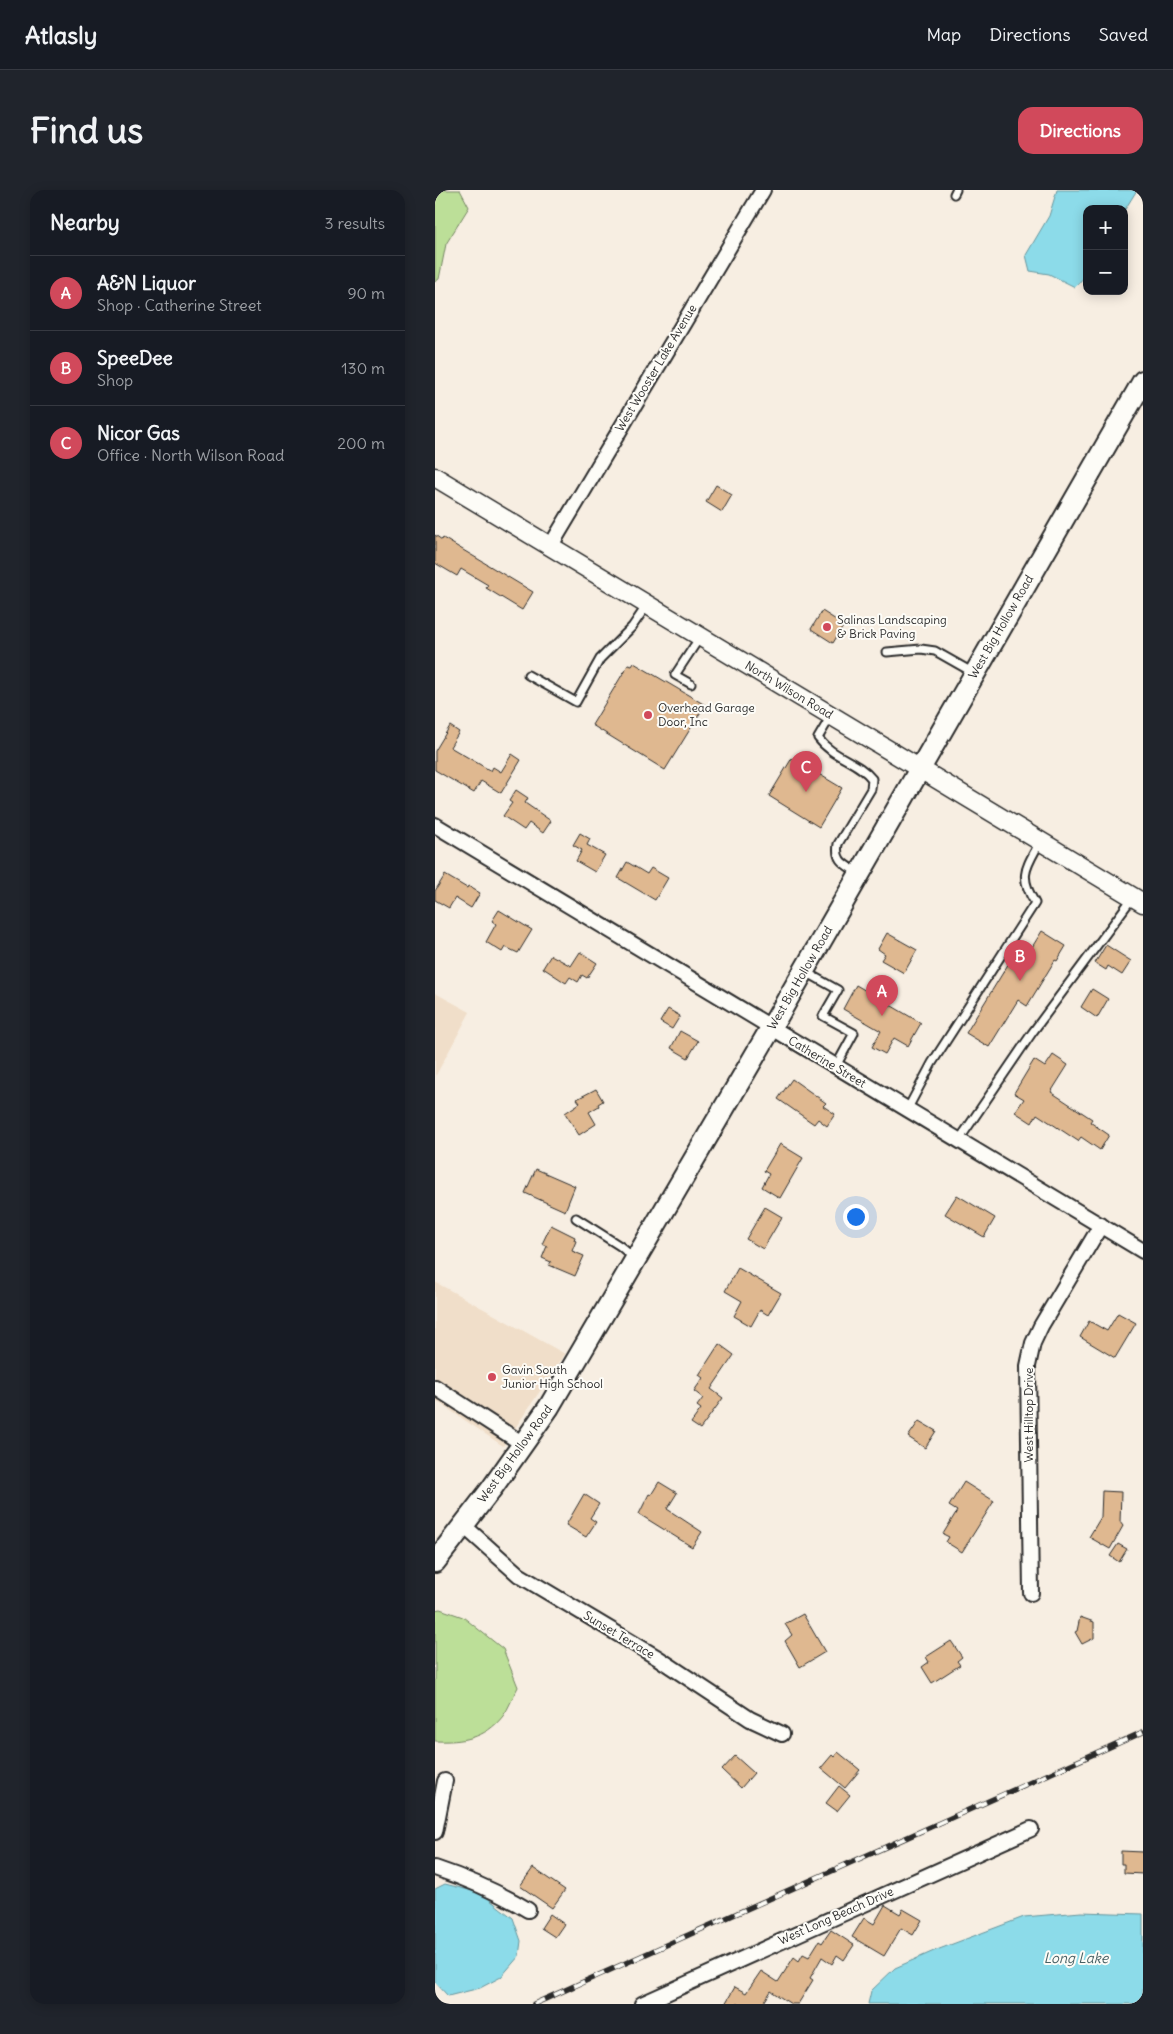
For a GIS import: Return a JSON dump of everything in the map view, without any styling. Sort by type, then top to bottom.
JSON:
[{"type":"main road","name":"West Big Hollow Road","points":[[435,1562],[549,1406],[771,1028],[1143,381]]},
{"type":"street","name":"West Wooster Lake Avenue","points":[[550,547],[763,190]]},
{"type":"street","name":"North Wilson Road","points":[[435,477],[1138,900]]},
{"type":"street","name":"Catherine Street","points":[[435,825],[1143,1251]]},
{"type":"street","name":"West Hilltop Drive","points":[[1031,1593],[1028,1366],[1033,1343],[1041,1326],[1101,1226]]},
{"type":"street","points":[[435,1387],[523,1444]]},
{"type":"street","name":"Sunset Terrace","points":[[463,1525],[519,1575],[658,1658],[750,1719],[783,1734]]},
{"type":"street","points":[[435,1832],[445,1781]]},
{"type":"street","name":"West Long Beach Drive","points":[[642,2004],[1031,1829]]},
{"type":"street","points":[[435,1868],[471,1880],[503,1895],[528,1910]]},
{"type":"lane","points":[[528,675],[576,702],[600,659],[632,627],[647,605]]},
{"type":"lane","points":[[691,684],[675,675],[700,637]]},
{"type":"lane","points":[[887,652],[921,648],[935,650],[975,674]]},
{"type":"lane","points":[[831,716],[818,738],[826,749],[866,771],[872,779],[871,789],[838,844],[837,853],[841,862],[859,874]]},
{"type":"lane","points":[[907,1110],[932,1063],[1035,903],[1027,890],[1025,880],[1026,869],[1041,841]]},
{"type":"lane","points":[[959,1140],[1032,1033],[1138,900]]},
{"type":"lane","points":[[804,971],[837,990],[823,1016],[854,1034],[835,1066]]},
{"type":"lane","points":[[576,1218],[620,1246],[636,1259]]},
{"type":"shaded area","points":[[435,993],[470,1012],[435,1077]]},
{"type":"shaded area","name":"Gavin South Junior High School","points":[[435,1282],[565,1354],[503,1446],[435,1400]]},
{"type":"green space","points":[[435,190],[460,190],[469,207],[446,244],[439,279],[435,282]]},
{"type":"green space","points":[[440,1609],[463,1617],[503,1649],[518,1687],[505,1713],[496,1724],[481,1734],[464,1740],[435,1741],[435,1610]]},
{"type":"water","points":[[1057,190],[1137,190],[1128,205],[1083,205],[1083,278],[1075,287],[1049,274],[1030,271],[1026,255],[1049,216]]},
{"type":"water","points":[[445,1884],[481,1893],[513,1918],[521,1941],[519,1956],[501,1977],[480,1988],[448,1996],[435,1982],[435,1889]]},
{"type":"water","name":"Long Lake","points":[[1081,1912],[1143,1914],[1143,2004],[868,2004],[871,1991],[895,1968],[934,1951],[1024,1917]]},
{"type":"building","points":[[716,485],[732,495],[722,512],[706,502]]},
{"type":"building","points":[[435,535],[533,592],[522,610],[486,588],[488,585],[461,569],[457,576],[435,563]]},
{"type":"building","name":"Salinas Landscaping & Brick Paving","points":[[822,611],[844,625],[833,643],[811,629]]},
{"type":"building","name":"Overhead Garage Door, Inc","points":[[634,663],[705,705],[665,770],[592,725],[628,665],[632,666]]},
{"type":"building","points":[[450,726],[459,732],[450,747],[491,771],[493,767],[501,772],[512,754],[521,760],[501,793],[481,781],[474,793],[435,770],[435,751]]},
{"type":"building","points":[[792,758],[842,788],[819,827],[769,796]]},
{"type":"building","points":[[516,790],[528,798],[525,803],[551,821],[543,833],[529,823],[524,830],[503,816],[512,803],[509,801]]},
{"type":"building","points":[[580,833],[590,839],[587,845],[605,855],[595,872],[576,861],[582,850],[573,845]]},
{"type":"building","points":[[627,862],[647,874],[651,868],[668,878],[655,900],[618,878]]},
{"type":"building","points":[[445,875],[480,893],[471,908],[455,898],[449,908],[435,900],[435,891]]},
{"type":"building","points":[[499,910],[532,930],[518,953],[505,947],[502,952],[486,942],[496,924],[492,921]]},
{"type":"building","points":[[1042,931],[1066,946],[1057,961],[1055,960],[1027,1006],[1018,1000],[989,1047],[966,1033],[1015,953],[1021,956],[1026,950],[1029,952]]},
{"type":"building","points":[[887,933],[917,950],[904,973],[881,960],[885,954],[878,949]]},
{"type":"building","points":[[1106,945],[1131,961],[1122,975],[1108,966],[1106,970],[1095,963]]},
{"type":"building","points":[[580,952],[597,963],[587,978],[582,975],[578,982],[570,977],[566,983],[543,968],[551,955],[571,966]]},
{"type":"building","points":[[856,985],[921,1023],[908,1046],[894,1038],[885,1054],[872,1047],[881,1031],[843,1009]]},
{"type":"building","points":[[1092,989],[1108,999],[1097,1018],[1081,1007]]},
{"type":"building","points":[[668,1009],[680,1016],[672,1029],[660,1022]]},
{"type":"building","points":[[680,1031],[698,1041],[688,1058],[671,1048]]},
{"type":"building","points":[[1053,1055],[1068,1065],[1051,1092],[1092,1119],[1090,1122],[1109,1135],[1100,1150],[1081,1137],[1078,1141],[1037,1114],[1032,1123],[1015,1112],[1024,1099],[1014,1093],[1034,1060],[1045,1067]]},
{"type":"building","points":[[792,1079],[826,1103],[823,1106],[835,1114],[827,1126],[818,1119],[814,1124],[778,1099]]},
{"type":"building","points":[[596,1089],[603,1101],[589,1112],[596,1124],[579,1135],[565,1113],[580,1103],[577,1099]]},
{"type":"building","points":[[780,1144],[803,1158],[780,1198],[762,1187],[769,1174],[764,1171]]},
{"type":"building","points":[[536,1169],[575,1186],[565,1211],[525,1193]]},
{"type":"building","points":[[957,1195],[995,1218],[984,1237],[945,1214]]},
{"type":"building","points":[[765,1207],[782,1217],[763,1249],[746,1239]]},
{"type":"building","points":[[551,1225],[575,1237],[574,1240],[576,1241],[572,1251],[584,1256],[575,1276],[549,1265],[551,1262],[542,1258],[547,1246],[542,1244]]},
{"type":"building","points":[[738,1268],[781,1293],[768,1315],[760,1310],[751,1326],[734,1316],[742,1301],[725,1291]]},
{"type":"building","points":[[1118,1313],[1136,1323],[1115,1358],[1080,1337],[1089,1321],[1107,1331]]},
{"type":"building","points":[[719,1344],[734,1355],[711,1389],[723,1398],[700,1429],[691,1423],[701,1409],[697,1406],[703,1398],[694,1391],[703,1378],[699,1375]]},
{"type":"building","points":[[919,1421],[936,1431],[925,1448],[908,1437]]},
{"type":"building","points":[[659,1482],[677,1493],[667,1509],[702,1532],[692,1547],[639,1514],[649,1494],[651,1495]]},
{"type":"building","points":[[964,1482],[994,1501],[962,1552],[946,1542],[949,1537],[943,1534],[957,1511],[949,1506]]},
{"type":"building","points":[[1102,1491],[1121,1492],[1120,1522],[1123,1526],[1110,1549],[1089,1537],[1101,1517]]},
{"type":"building","points":[[584,1494],[599,1504],[590,1518],[596,1522],[586,1537],[566,1525]]},
{"type":"building","points":[[1118,1544],[1127,1549],[1119,1562],[1110,1556]]},
{"type":"building","points":[[803,1614],[825,1652],[800,1667],[785,1641],[792,1635],[785,1624]]},
{"type":"building","points":[[1080,1617],[1094,1622],[1094,1638],[1082,1644],[1075,1632],[1077,1631]]},
{"type":"building","points":[[951,1641],[962,1657],[957,1661],[960,1665],[932,1683],[922,1667],[929,1662],[926,1657]]},
{"type":"building","points":[[838,1752],[860,1770],[845,1788],[821,1768],[832,1755],[834,1757]]},
{"type":"building","points":[[735,1756],[754,1773],[741,1788],[722,1770]]},
{"type":"building","points":[[839,1786],[850,1795],[837,1811],[826,1803]]},
{"type":"building","points":[[1121,1851],[1143,1852],[1143,1874],[1124,1873],[1124,1864],[1121,1864]]},
{"type":"building","points":[[533,1868],[565,1890],[552,1908],[520,1886]]},
{"type":"building","points":[[885,1905],[900,1914],[903,1909],[922,1920],[913,1935],[901,1928],[884,1956],[852,1937],[864,1918],[874,1924]]},
{"type":"building","points":[[550,1914],[564,1924],[555,1937],[541,1928]]},
{"type":"building","points":[[831,1930],[854,1945],[844,1960],[837,1955],[832,1964],[822,1957],[810,1978],[813,1980],[798,2004],[791,2004],[771,1991],[763,2004],[725,2004],[735,1987],[746,1993],[761,1971],[778,1982],[794,1957],[799,1961],[803,1954],[809,1957],[819,1941],[822,1943]]},
{"type":"railway","points":[[534,2004],[1143,1732]]},
{"type":"place","name":"Salinas Landscaping & Brick Paving","points":[[827,627]]},
{"type":"place","name":"Overhead Garage Door, Inc","points":[[648,715]]},
{"type":"place","name":"Nicor Gas","points":[[806,792]]},
{"type":"place","name":"SpeeDee","points":[[1020,981]]},
{"type":"place","name":"A&N Liquor","points":[[882,1016]]},
{"type":"place","name":"Gavin South Junior High School","points":[[492,1377]]}]
